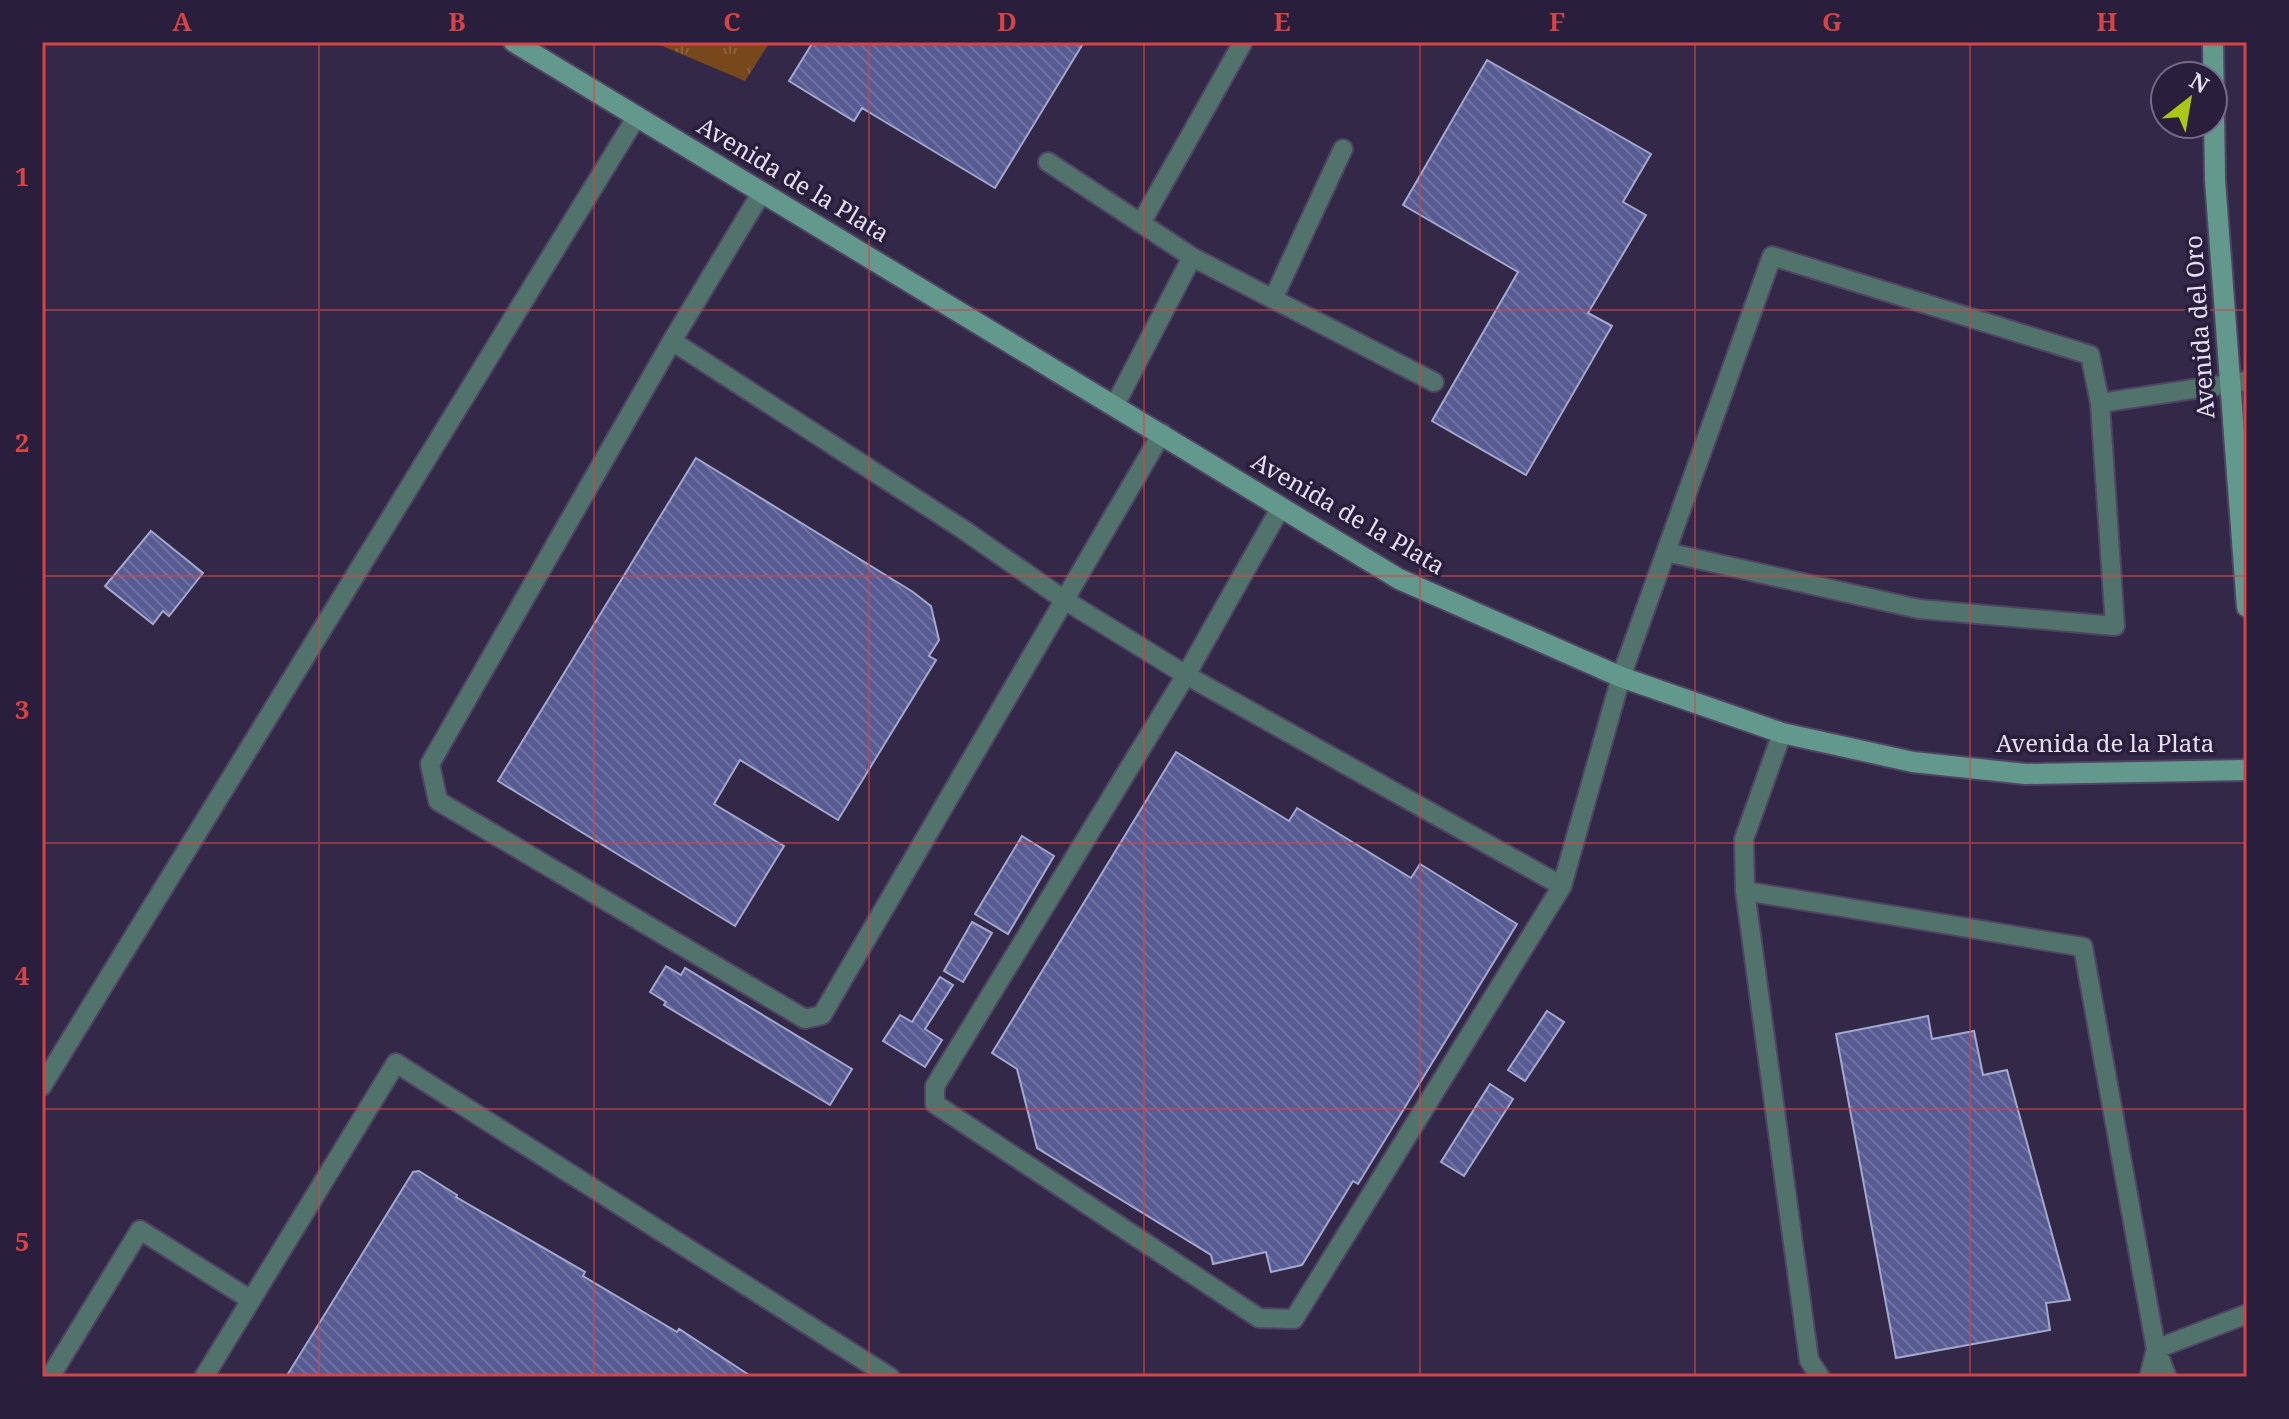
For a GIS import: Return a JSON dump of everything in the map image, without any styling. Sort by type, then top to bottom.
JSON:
[{"type":"street","name":"Avenida de la Plata","points":[[514,42],[1399,579],[1621,677],[1782,733],[1913,762],[2026,774],[2247,770]]},
{"type":"street","name":"Avenida del Oro","points":[[2213,42],[2215,180],[2239,382],[2247,607]]},
{"type":"lane","points":[[1141,223],[1243,42]]},
{"type":"lane","points":[[42,1086],[637,116]]},
{"type":"lane","points":[[1273,299],[1343,149]]},
{"type":"lane","points":[[1048,162],[1192,257],[1434,382]]},
{"type":"lane","points":[[762,192],[672,341],[430,764],[438,801],[805,1019],[822,1015],[1162,433]]},
{"type":"lane","points":[[1281,507],[1186,675],[935,1086],[935,1104],[1259,1318],[1294,1319],[1562,886],[1621,677],[1772,256],[2090,355],[2100,403],[2115,626],[1919,609],[1666,552]]},
{"type":"lane","points":[[1115,405],[1192,257]]},
{"type":"lane","points":[[672,341],[964,530],[1063,599],[1186,675],[1562,886]]},
{"type":"lane","points":[[2100,403],[2239,382]]},
{"type":"lane","points":[[1782,733],[1744,839],[1745,891],[1809,1360],[1820,1377]]},
{"type":"lane","points":[[1745,891],[2083,947],[2156,1349],[2167,1377]]},
{"type":"lane","points":[[204,1377],[396,1063],[890,1377]]},
{"type":"lane","points":[[50,1377],[140,1230],[251,1300]]},
{"type":"lane","points":[[2156,1349],[2247,1314]]},
{"type":"lane","points":[[2149,1377],[2156,1349]]},
{"type":"green space","points":[[653,42],[770,42],[745,81]]},
{"type":"building","points":[[813,42],[1084,42],[995,188],[862,108],[854,121],[789,81]]},
{"type":"building","points":[[1487,60],[1651,154],[1623,202],[1646,215],[1588,313],[1612,326],[1526,475],[1432,421],[1518,272],[1403,205]]},
{"type":"building","points":[[696,458],[913,592],[931,606],[939,640],[929,656],[936,660],[838,820],[740,760],[714,804],[784,846],[735,926],[498,781]]},
{"type":"building","points":[[151,531],[203,573],[169,616],[163,611],[153,624],[105,586]]},
{"type":"building","points":[[1176,752],[1289,821],[1297,808],[1411,878],[1420,864],[1517,924],[1358,1184],[1353,1181],[1302,1265],[1271,1272],[1266,1252],[1213,1264],[1211,1255],[1037,1148],[1017,1069],[992,1053]]},
{"type":"building","points":[[1022,836],[1054,856],[1008,934],[975,914]]},
{"type":"building","points":[[972,922],[992,933],[963,982],[944,971]]},
{"type":"building","points":[[666,966],[681,975],[685,968],[852,1069],[830,1105],[664,1005],[666,1002],[650,992]]},
{"type":"building","points":[[940,977],[953,985],[925,1029],[942,1040],[925,1067],[883,1041],[900,1015],[912,1022]]},
{"type":"building","points":[[1547,1011],[1564,1022],[1525,1081],[1508,1070]]},
{"type":"building","points":[[1928,1016],[1932,1039],[1974,1031],[1983,1075],[2007,1070],[2070,1300],[2046,1303],[2050,1330],[1896,1358],[1836,1034]]},
{"type":"building","points":[[1490,1084],[1513,1099],[1464,1176],[1441,1162]]},
{"type":"building","points":[[419,1171],[456,1197],[585,1272],[583,1276],[677,1332],[679,1329],[752,1377],[286,1377],[413,1172]]}]
